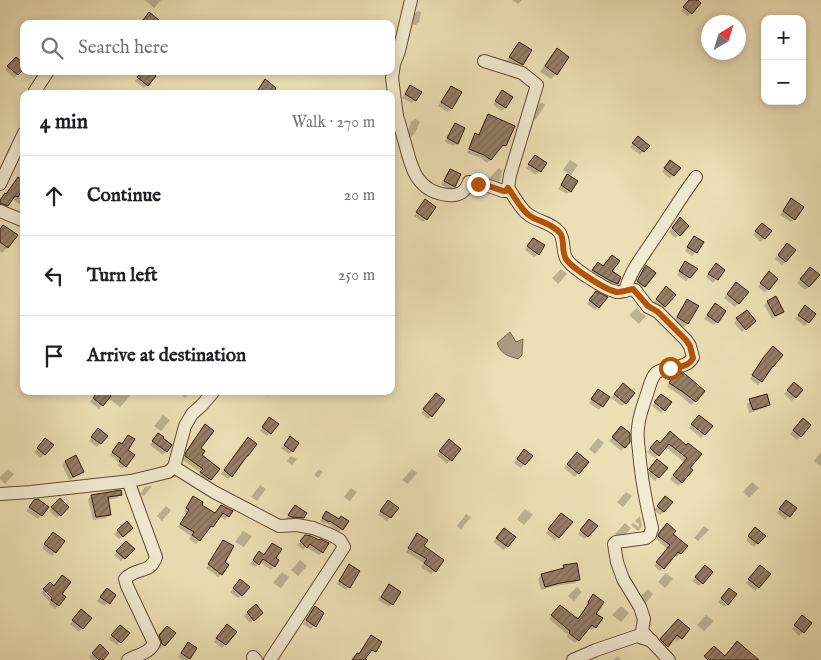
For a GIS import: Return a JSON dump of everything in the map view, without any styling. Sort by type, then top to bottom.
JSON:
[{"type":"street","points":[[395,61],[411,0]]},
{"type":"street","points":[[395,121],[402,132],[409,163],[416,177],[424,185],[437,192],[450,195],[459,194],[466,190],[469,182],[506,191],[537,85],[522,74],[484,61]]},
{"type":"street","points":[[36,90],[45,75]]},
{"type":"street","points":[[392,75],[392,90]]},
{"type":"street","points":[[0,184],[20,142]]},
{"type":"street","points":[[625,291],[626,284],[637,263],[696,177]]},
{"type":"street","points":[[508,188],[523,211],[540,222],[548,223],[560,232],[564,253],[571,265],[611,291],[620,293],[633,289],[690,346],[693,358],[690,363],[656,373],[651,380],[638,428],[640,464],[652,528],[650,535],[646,538],[616,542],[614,544],[616,562],[644,618],[642,631],[669,660]]},
{"type":"street","points":[[0,211],[20,219]]},
{"type":"street","points":[[0,494],[130,481],[168,472],[174,467],[185,426],[192,414],[211,395]]},
{"type":"street","points":[[174,467],[214,492],[279,526],[297,525],[313,528],[340,540],[344,548],[270,660]]},
{"type":"street","points":[[128,660],[147,652],[154,642],[127,586],[126,579],[130,574],[151,567],[156,557],[130,486],[130,481]]},
{"type":"street","points":[[573,660],[637,636],[652,641]]},
{"type":"shaded area","points":[[510,332],[516,342],[523,339],[522,355],[518,359],[505,354],[497,343]]},
{"type":"building","points":[[689,0],[698,0],[701,3],[692,14],[683,7]]},
{"type":"building","points":[[149,12],[159,20],[143,20]]},
{"type":"building","points":[[519,42],[532,50],[523,65],[509,57]]},
{"type":"building","points":[[557,48],[569,57],[557,75],[545,66]]},
{"type":"building","points":[[16,57],[20,60],[20,73],[18,75],[7,66]]},
{"type":"building","points":[[139,75],[156,76],[148,86],[137,77]]},
{"type":"building","points":[[265,79],[276,88],[275,90],[258,90]]},
{"type":"building","points":[[410,85],[422,92],[416,101],[405,94]]},
{"type":"building","points":[[451,86],[462,92],[452,109],[441,102]]},
{"type":"building","points":[[502,90],[513,97],[506,108],[495,101]]},
{"type":"building","points":[[488,114],[515,126],[506,146],[503,145],[491,160],[469,149],[475,133],[479,135]]},
{"type":"building","points":[[455,123],[465,128],[458,144],[447,138]]},
{"type":"building","points":[[638,136],[650,146],[644,152],[632,143]]},
{"type":"building","points":[[535,155],[547,163],[541,172],[528,164]]},
{"type":"building","points":[[670,160],[681,168],[674,176],[664,168]]},
{"type":"building","points":[[450,169],[461,174],[455,187],[444,181]]},
{"type":"building","points":[[567,174],[578,181],[571,192],[561,185]]},
{"type":"building","points":[[18,177],[20,178],[20,194],[18,197],[15,196],[8,206],[0,203],[0,200]]},
{"type":"building","points":[[791,198],[804,207],[795,220],[783,211]]},
{"type":"building","points":[[425,199],[436,207],[427,220],[416,212]]},
{"type":"building","points":[[680,217],[689,226],[680,236],[672,228]]},
{"type":"building","points":[[762,223],[772,231],[765,239],[755,231]]},
{"type":"building","points":[[3,225],[18,235],[8,248],[0,242],[0,229]]},
{"type":"building","points":[[694,236],[704,242],[697,253],[687,247]]},
{"type":"building","points":[[533,238],[545,245],[539,255],[527,246]]},
{"type":"building","points":[[787,243],[796,250],[786,262],[778,255]]},
{"type":"building","points":[[612,255],[620,261],[612,271],[621,277],[618,284],[592,270],[598,262],[603,266]]},
{"type":"building","points":[[685,261],[698,269],[690,278],[679,271]]},
{"type":"building","points":[[716,263],[725,270],[718,280],[708,274]]},
{"type":"building","points":[[646,265],[656,273],[645,287],[637,281]]},
{"type":"building","points":[[810,267],[820,275],[809,287],[800,279]]},
{"type":"building","points":[[769,271],[778,279],[769,290],[760,283]]},
{"type":"building","points":[[736,282],[749,292],[739,304],[727,294]]},
{"type":"building","points":[[666,286],[676,295],[665,307],[656,299]]},
{"type":"building","points":[[596,291],[608,297],[599,308],[589,300]]},
{"type":"building","points":[[776,296],[784,312],[775,316],[767,301]]},
{"type":"building","points":[[687,299],[699,306],[688,324],[677,317]]},
{"type":"building","points":[[715,303],[726,311],[718,323],[707,315]]},
{"type":"building","points":[[805,305],[816,314],[809,323],[798,315]]},
{"type":"building","points":[[747,310],[756,321],[746,330],[736,318]]},
{"type":"building","points":[[773,346],[783,355],[762,382],[752,375]]},
{"type":"building","points":[[684,373],[705,391],[696,402],[669,383],[674,375]]},
{"type":"building","points":[[794,382],[803,390],[796,398],[787,390]]},
{"type":"building","points":[[623,383],[635,393],[626,404],[614,394]]},
{"type":"building","points":[[598,389],[610,397],[603,407],[591,399]]},
{"type":"building","points":[[436,393],[445,400],[432,417],[423,409]]},
{"type":"building","points":[[661,394],[672,402],[665,411],[654,402]]},
{"type":"building","points":[[767,394],[770,405],[753,410],[749,399]]},
{"type":"building","points":[[95,395],[111,396],[103,406],[93,398]]},
{"type":"building","points":[[699,415],[713,426],[705,435],[691,424]]},
{"type":"building","points":[[269,417],[279,424],[271,434],[262,427]]},
{"type":"building","points":[[803,418],[811,425],[801,437],[793,430]]},
{"type":"building","points":[[205,424],[214,431],[201,448],[205,451],[202,455],[220,469],[211,480],[200,472],[203,469],[185,456]]},
{"type":"building","points":[[621,426],[630,433],[630,442],[625,448],[612,437]]},
{"type":"building","points":[[98,428],[108,436],[101,444],[91,437]]},
{"type":"building","points":[[670,431],[686,445],[688,443],[702,454],[690,468],[693,470],[682,483],[673,475],[687,458],[669,444],[659,456],[650,448],[657,440],[660,443]]},
{"type":"building","points":[[158,433],[172,445],[167,452],[152,441]]},
{"type":"building","points":[[128,435],[135,439],[128,450],[135,455],[126,467],[119,461],[121,459],[112,452],[119,442],[122,444]]},
{"type":"building","points":[[290,436],[299,443],[293,452],[284,445]]},
{"type":"building","points":[[248,437],[257,444],[232,477],[224,470]]},
{"type":"building","points":[[45,438],[54,445],[45,455],[37,448]]},
{"type":"building","points":[[449,439],[461,449],[452,461],[439,451]]},
{"type":"building","points":[[524,449],[533,456],[525,465],[517,459]]},
{"type":"building","points":[[577,452],[589,462],[579,474],[567,464]]},
{"type":"building","points":[[76,455],[84,472],[73,477],[65,461]]},
{"type":"building","points":[[657,459],[668,468],[659,478],[649,470]]},
{"type":"building","points":[[121,490],[122,495],[108,497],[111,515],[96,517],[91,495]]},
{"type":"building","points":[[193,496],[203,502],[202,505],[215,513],[221,505],[233,511],[229,517],[223,513],[200,541],[192,535],[194,532],[180,524],[189,510],[186,508]]},
{"type":"building","points":[[665,496],[673,502],[664,512],[657,506]]},
{"type":"building","points":[[60,498],[69,507],[61,516],[51,507]]},
{"type":"building","points":[[38,499],[49,507],[42,516],[29,507],[34,500]]},
{"type":"building","points":[[388,500],[399,508],[391,518],[380,511]]},
{"type":"building","points":[[786,500],[797,508],[790,517],[779,509]]},
{"type":"building","points":[[295,505],[307,513],[304,518],[288,515]]},
{"type":"building","points":[[326,511],[339,519],[341,516],[349,521],[343,530],[322,518]]},
{"type":"building","points":[[561,513],[573,522],[559,538],[548,529]]},
{"type":"building","points":[[589,519],[598,526],[588,537],[580,530]]},
{"type":"building","points":[[127,521],[133,528],[123,537],[117,530]]},
{"type":"building","points":[[667,523],[676,531],[673,534],[688,546],[681,554],[678,552],[664,569],[656,562],[670,545],[658,536]]},
{"type":"building","points":[[755,527],[766,536],[758,544],[748,536]]},
{"type":"building","points":[[504,528],[516,537],[508,547],[496,538]]},
{"type":"building","points":[[53,532],[65,541],[56,553],[44,544]]},
{"type":"building","points":[[417,533],[428,540],[424,546],[444,560],[436,572],[424,563],[427,559],[408,548]]},
{"type":"building","points":[[305,535],[329,543],[323,553],[310,544],[307,548],[300,541]]},
{"type":"building","points":[[223,540],[234,546],[225,562],[229,565],[222,575],[208,564]]},
{"type":"building","points":[[126,541],[135,549],[125,559],[116,551]]},
{"type":"building","points":[[272,543],[282,549],[276,558],[279,560],[275,567],[263,559],[259,565],[253,560],[259,551],[264,555]]},
{"type":"building","points":[[577,563],[580,580],[545,587],[541,574],[564,568],[563,565]]},
{"type":"building","points":[[349,564],[360,571],[350,588],[339,581]]},
{"type":"building","points":[[705,565],[713,572],[703,584],[695,577]]},
{"type":"building","points":[[760,565],[771,574],[759,588],[748,579]]},
{"type":"building","points":[[62,575],[71,582],[62,594],[66,597],[59,606],[51,600],[52,598],[43,589],[50,582],[54,586]]},
{"type":"building","points":[[240,579],[250,587],[242,596],[233,588]]},
{"type":"building","points":[[389,584],[401,592],[393,605],[381,597]]},
{"type":"building","points":[[107,588],[116,595],[110,604],[100,597]]},
{"type":"building","points":[[729,588],[737,594],[728,605],[721,598]]},
{"type":"building","points":[[593,594],[604,602],[596,614],[603,618],[596,628],[592,625],[579,641],[551,615],[560,605],[578,619]]},
{"type":"building","points":[[256,604],[263,613],[254,621],[247,612]]},
{"type":"building","points":[[315,606],[324,613],[316,627],[306,620]]},
{"type":"building","points":[[81,609],[92,618],[83,629],[72,620]]},
{"type":"building","points":[[802,615],[812,623],[804,633],[794,625]]},
{"type":"building","points":[[678,619],[690,629],[682,639],[677,635],[668,647],[660,639]]},
{"type":"building","points":[[227,624],[237,632],[226,645],[216,638]]},
{"type":"building","points":[[120,625],[130,633],[121,643],[111,635]]},
{"type":"building","points":[[167,626],[176,633],[165,646],[162,644],[159,635]]},
{"type":"building","points":[[371,635],[382,642],[376,652],[372,650],[365,659],[367,660],[352,660],[357,653],[359,654]]},
{"type":"building","points":[[737,641],[759,660],[708,660],[704,656],[714,646],[725,656]]},
{"type":"building","points":[[188,642],[197,648],[190,659],[181,653]]},
{"type":"building","points":[[100,644],[109,653],[103,660],[99,660],[92,653]]},
{"type":"route","points":[[478,184],[503,191],[506,191],[508,188],[523,211],[540,222],[548,223],[560,232],[564,253],[571,265],[611,291],[620,293],[627,290],[635,290],[648,306],[658,312],[686,340],[690,346],[693,358],[690,363],[670,368]]}]
